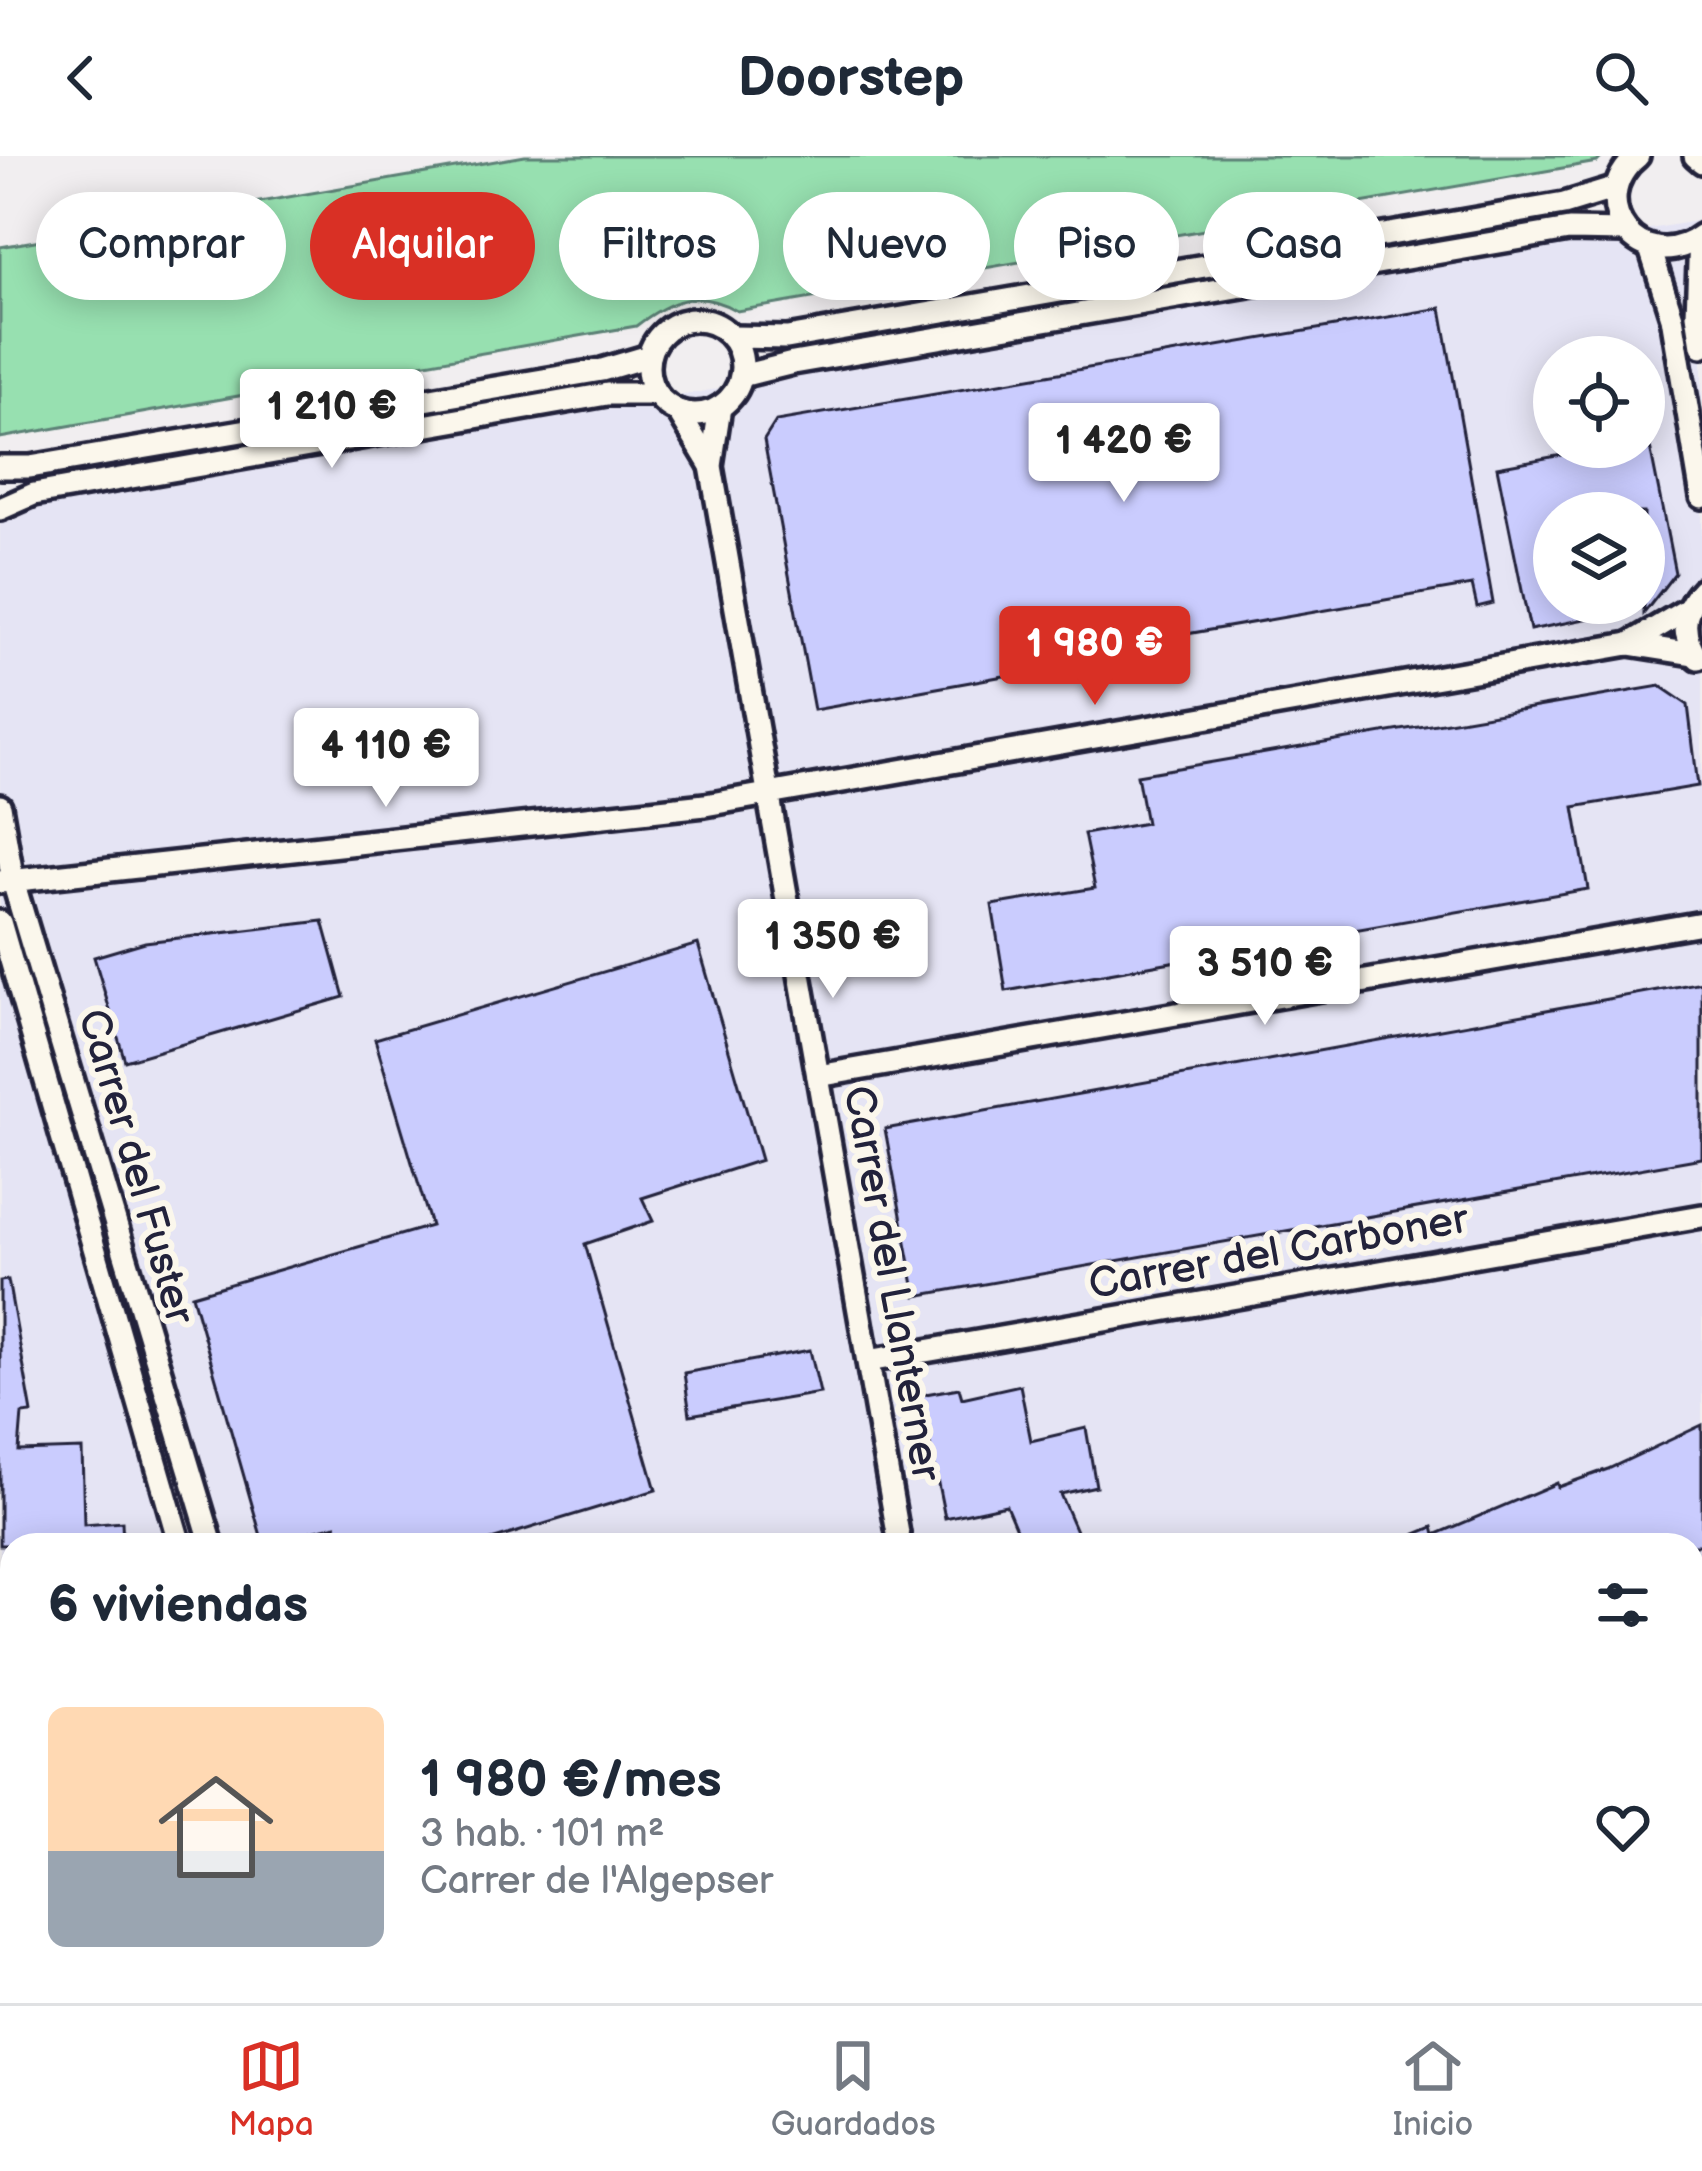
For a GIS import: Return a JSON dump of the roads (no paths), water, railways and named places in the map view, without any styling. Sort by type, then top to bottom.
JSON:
[{"type":"street","points":[[1625,231],[1615,203],[1616,188],[1636,157]]},
{"type":"street","points":[[732,337],[742,362],[741,376],[730,398],[720,406],[707,412],[678,411],[656,394],[650,382],[649,356],[664,331],[692,320],[707,321],[732,337],[787,338],[1564,204],[1616,188]]},
{"type":"street","points":[[741,376],[793,363],[1569,230],[1625,231],[1650,248],[1668,250],[1685,247],[1701,236]]},
{"type":"street","points":[[1701,236],[1697,314],[1702,346]]},
{"type":"street","points":[[1650,248],[1672,317],[1702,497]]},
{"type":"street","points":[[0,467],[30,467],[602,370],[649,356]]},
{"type":"street","points":[[0,508],[34,494],[584,398],[656,394]]},
{"type":"street","name":"Carrer del Llanterner","points":[[720,406],[711,466],[898,1533]]},
{"type":"street","name":"Carrer del Llanterner","points":[[678,411],[711,466]]},
{"type":"street","points":[[1630,644],[1698,591]]},
{"type":"street","points":[[1698,591],[1684,625],[1698,658]]},
{"type":"street","points":[[7,881],[705,805],[1630,644],[1698,658]]},
{"type":"street","name":"Carrer del Fuster","points":[[0,806],[7,881],[208,1533]]},
{"type":"street","name":"Carrer del Fuster","points":[[0,922],[177,1533]]},
{"type":"street","points":[[818,1076],[1702,923]]},
{"type":"street","name":"Carrer del Carboner","points":[[868,1361],[1702,1216]]}]
